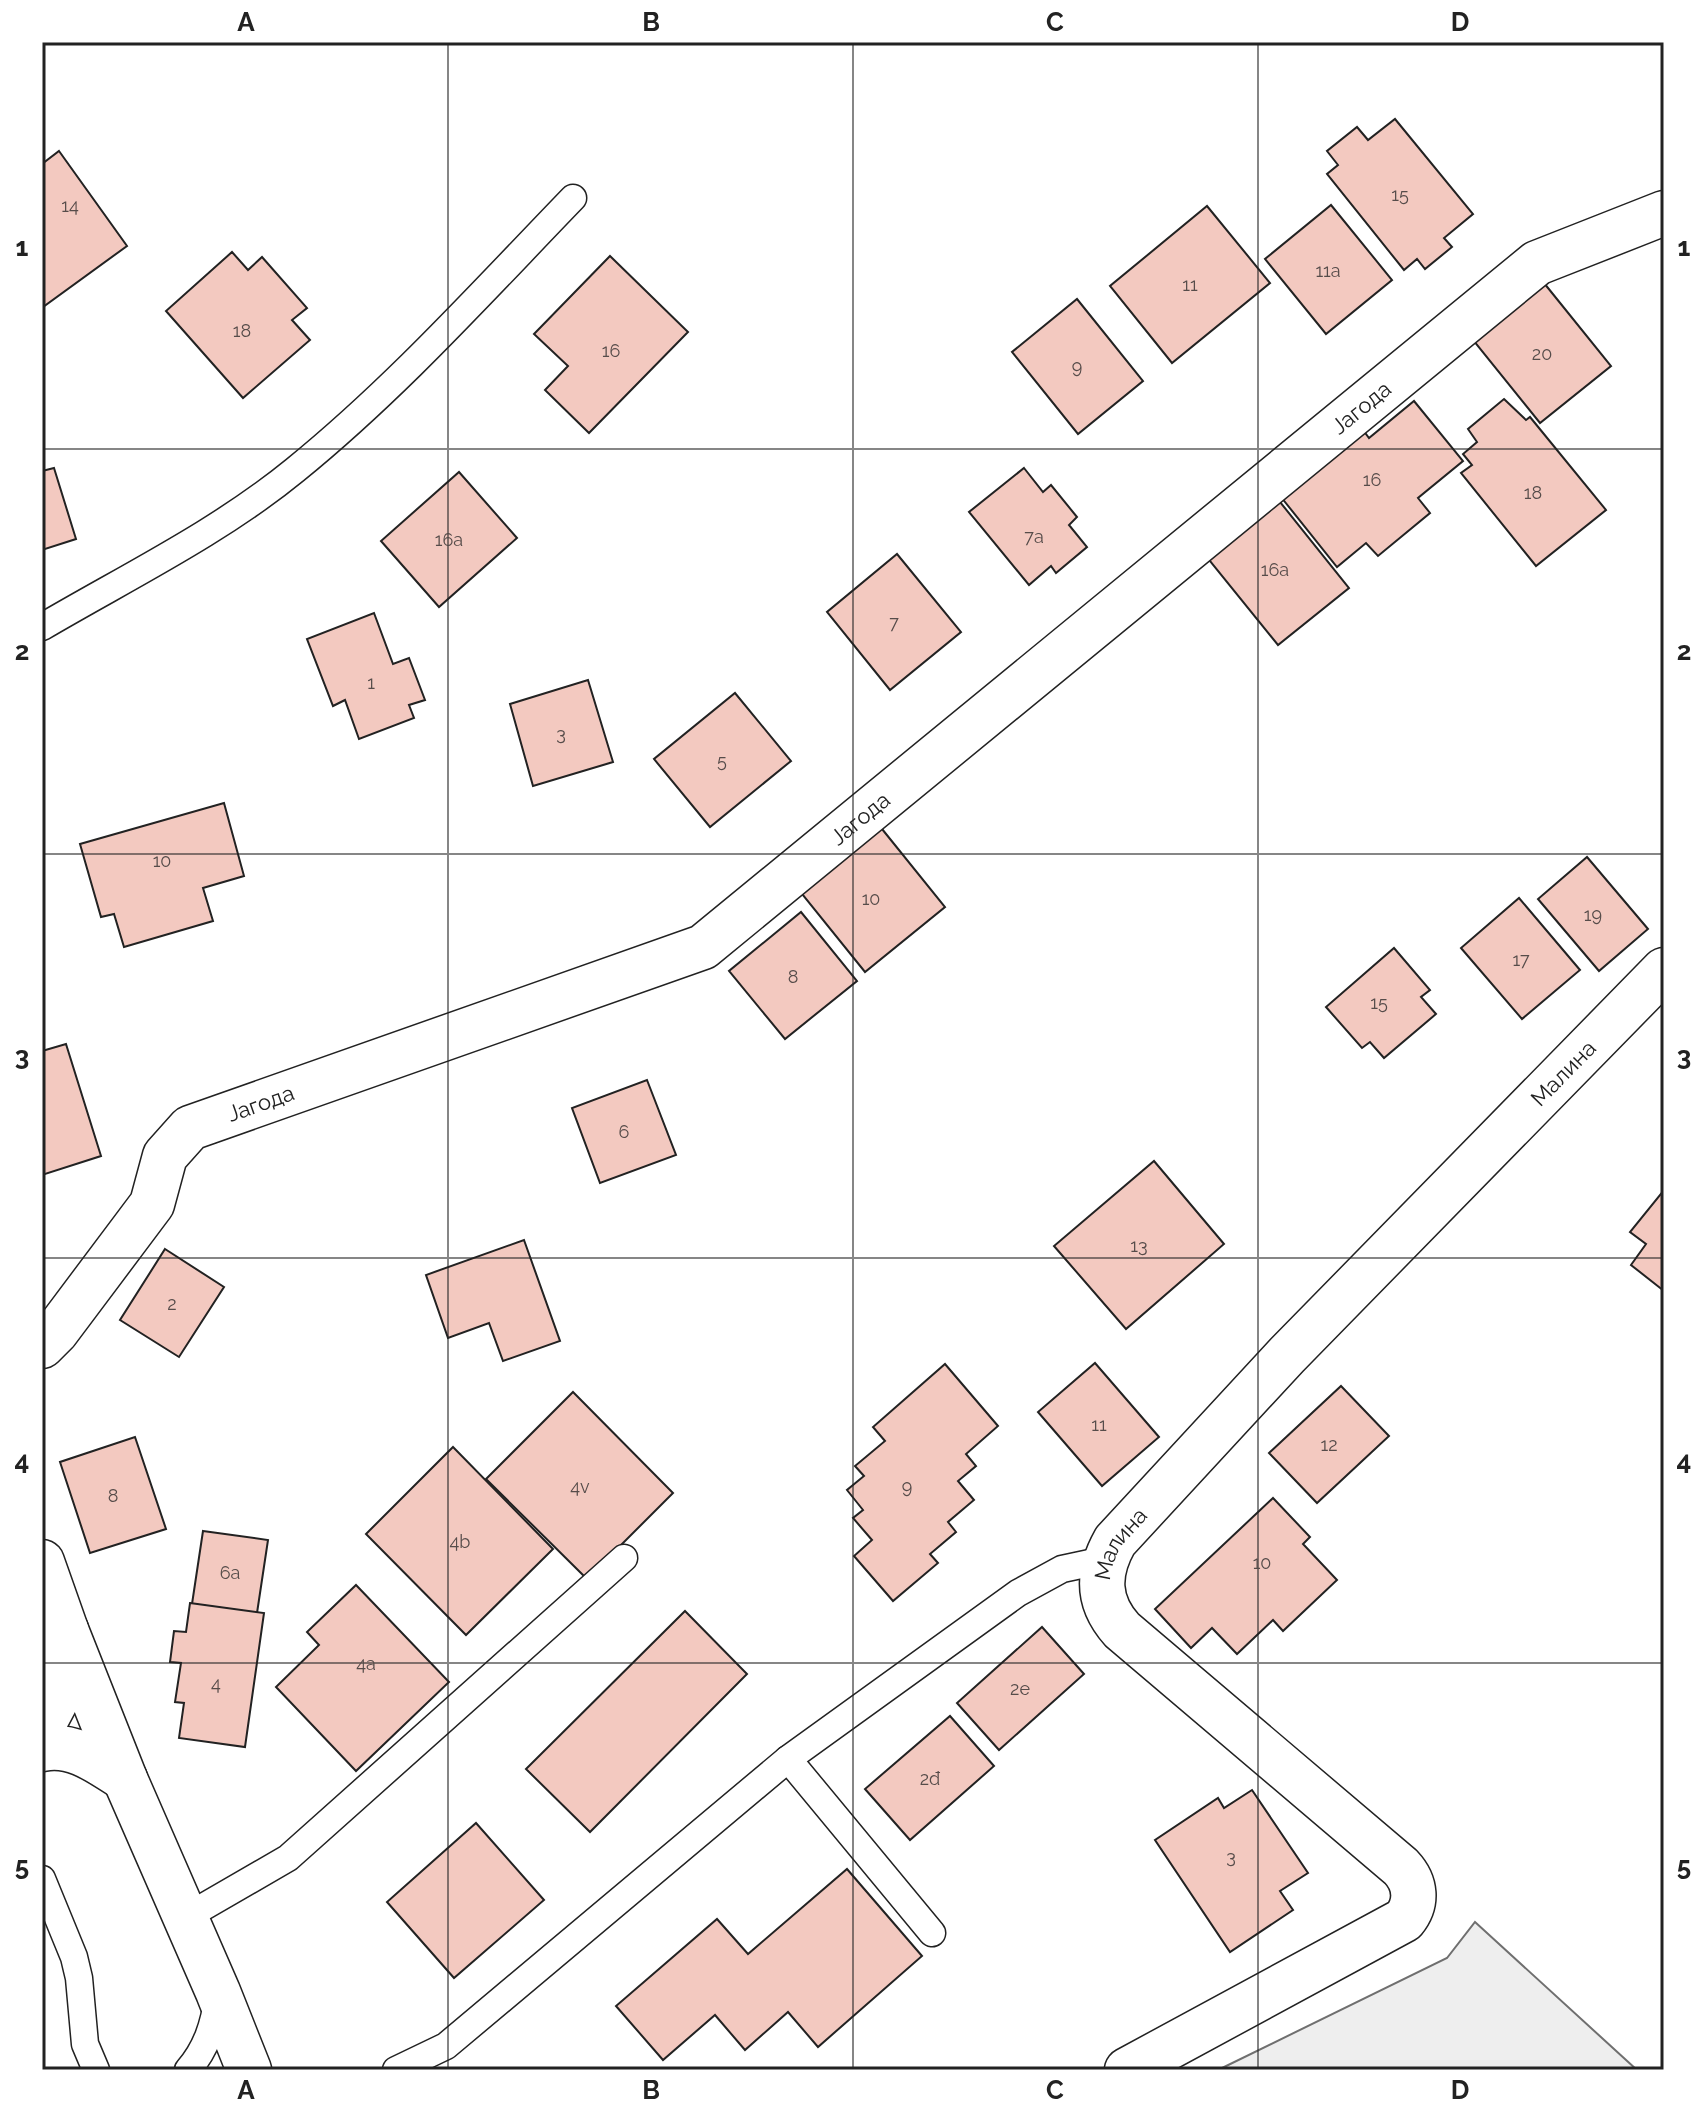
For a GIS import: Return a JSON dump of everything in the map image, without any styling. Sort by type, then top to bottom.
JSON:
[{"type":"street","name":"Јагода","points":[[42,1346],[56,1332],[152,1204],[165,1156],[190,1128],[703,947],[1537,263],[1664,213]]},
{"type":"street","name":"Малина","points":[[1127,2070],[1404,1920],[1414,1899],[1412,1881],[1401,1867],[1122,1630],[1104,1603],[1100,1581],[1104,1560],[1115,1541],[1287,1355],[1664,970]]},
{"type":"street","points":[[42,1562],[125,1779],[249,2070]]},
{"type":"street","points":[[42,1727],[66,1682],[66,1630]]},
{"type":"street","points":[[42,1749],[53,1747],[85,1754],[125,1779]]},
{"type":"lane","points":[[42,627],[215,528],[295,470],[420,358],[573,198]]},
{"type":"lane","points":[[186,1917],[288,1858],[624,1558]]},
{"type":"lane","points":[[396,2070],[446,2046],[788,1759],[1018,1593],[1062,1569],[1104,1560]]},
{"type":"lane","points":[[788,1759],[932,1933]]},
{"type":"lane","points":[[42,1879],[74,1957],[85,2044],[96,2070]]},
{"type":"lane","points":[[188,2070],[206,2043],[214,2020],[218,1992]]},
{"type":"shaded area","points":[[1475,1922],[1637,2070],[1218,2070],[1447,1958]]},
{"type":"building","points":[[1395,119],[1473,214],[1444,238],[1452,247],[1425,269],[1417,259],[1404,270],[1327,174],[1338,165],[1327,151],[1357,127],[1368,140]]},
{"type":"building","points":[[59,151],[127,246],[43,307],[42,164]]},
{"type":"building","points":[[1331,205],[1392,280],[1326,334],[1265,259]]},
{"type":"building","points":[[1207,206],[1270,283],[1172,363],[1110,286]]},
{"type":"building","points":[[232,252],[248,270],[262,257],[307,308],[292,320],[310,340],[243,398],[166,311]]},
{"type":"building","points":[[610,256],[688,332],[589,433],[545,390],[568,366],[534,334]]},
{"type":"building","points":[[1544,283],[1611,366],[1540,423],[1473,340]]},
{"type":"building","points":[[1077,299],[1143,381],[1078,434],[1012,352]]},
{"type":"building","points":[[1504,399],[1526,420],[1530,417],[1606,510],[1536,566],[1461,473],[1472,465],[1463,454],[1477,442],[1468,429]]},
{"type":"building","points":[[1414,401],[1463,461],[1418,498],[1430,513],[1378,556],[1366,543],[1337,567],[1281,497],[1363,430],[1369,438]]},
{"type":"building","points":[[54,468],[76,539],[42,550],[42,471]]},
{"type":"building","points":[[1024,468],[1043,492],[1051,485],[1077,517],[1069,525],[1087,547],[1056,573],[1051,566],[1029,585],[969,512]]},
{"type":"building","points":[[459,472],[517,538],[439,607],[381,541]]},
{"type":"building","points":[[1272,492],[1349,588],[1278,645],[1201,550]]},
{"type":"building","points":[[897,554],[961,632],[890,690],[827,612]]},
{"type":"building","points":[[374,613],[393,664],[409,658],[425,700],[409,705],[414,718],[359,739],[345,700],[333,706],[307,639]]},
{"type":"building","points":[[588,680],[613,762],[533,786],[510,704]]},
{"type":"building","points":[[735,693],[791,761],[710,827],[654,759]]},
{"type":"building","points":[[224,803],[244,876],[203,888],[213,921],[124,947],[114,914],[101,917],[80,844]]},
{"type":"building","points":[[878,824],[945,907],[865,972],[798,889]]},
{"type":"building","points":[[1587,857],[1648,929],[1599,971],[1538,899]]},
{"type":"building","points":[[1519,898],[1580,970],[1522,1019],[1461,948]]},
{"type":"building","points":[[801,912],[857,981],[785,1039],[729,971]]},
{"type":"building","points":[[1394,948],[1430,990],[1421,997],[1436,1014],[1384,1058],[1370,1042],[1362,1048],[1326,1007]]},
{"type":"building","points":[[66,1044],[101,1156],[42,1175],[42,1051]]},
{"type":"building","points":[[647,1080],[676,1155],[600,1183],[572,1108]]},
{"type":"building","points":[[1154,1161],[1224,1244],[1126,1329],[1054,1246]]},
{"type":"building","points":[[1664,1190],[1664,1291],[1631,1265],[1646,1244],[1630,1232]]},
{"type":"building","points":[[524,1240],[560,1341],[503,1361],[489,1323],[448,1338],[426,1275]]},
{"type":"building","points":[[165,1249],[224,1287],[179,1357],[120,1320]]},
{"type":"building","points":[[1095,1363],[1159,1437],[1102,1486],[1038,1412]]},
{"type":"building","points":[[945,1364],[998,1426],[966,1454],[976,1466],[958,1481],[974,1500],[948,1522],[956,1532],[930,1554],[938,1563],[893,1601],[854,1556],[872,1540],[853,1518],[863,1510],[847,1490],[864,1476],[855,1466],[885,1441],[873,1427]]},
{"type":"building","points":[[1341,1386],[1389,1436],[1317,1503],[1269,1453]]},
{"type":"building","points":[[573,1392],[673,1493],[587,1579],[486,1479]]},
{"type":"building","points":[[135,1437],[166,1529],[90,1553],[60,1462]]},
{"type":"building","points":[[453,1447],[553,1549],[466,1635],[366,1534]]},
{"type":"building","points":[[1273,1498],[1310,1537],[1303,1544],[1337,1580],[1283,1631],[1273,1620],[1237,1654],[1212,1628],[1191,1648],[1155,1609]]},
{"type":"building","points":[[203,1531],[268,1540],[257,1613],[192,1604]]},
{"type":"building","points":[[356,1585],[449,1682],[356,1771],[276,1687],[319,1645],[307,1632]]},
{"type":"building","points":[[190,1603],[264,1613],[245,1747],[179,1738],[184,1703],[175,1702],[181,1663],[170,1662],[174,1631],[186,1632]]},
{"type":"building","points":[[685,1611],[747,1674],[590,1832],[526,1769]]},
{"type":"building","points":[[1042,1627],[1084,1674],[999,1750],[957,1703]]},
{"type":"building","points":[[950,1716],[994,1766],[910,1840],[865,1789]]},
{"type":"building","points":[[1252,1790],[1308,1873],[1280,1891],[1293,1910],[1230,1952],[1155,1840],[1218,1798],[1224,1808]]},
{"type":"building","points":[[476,1823],[544,1900],[454,1978],[387,1902]]},
{"type":"building","points":[[847,1869],[922,1956],[818,2047],[788,2012],[745,2050],[715,2015],[663,2060],[616,2006],[717,1919],[748,1954]]}]
